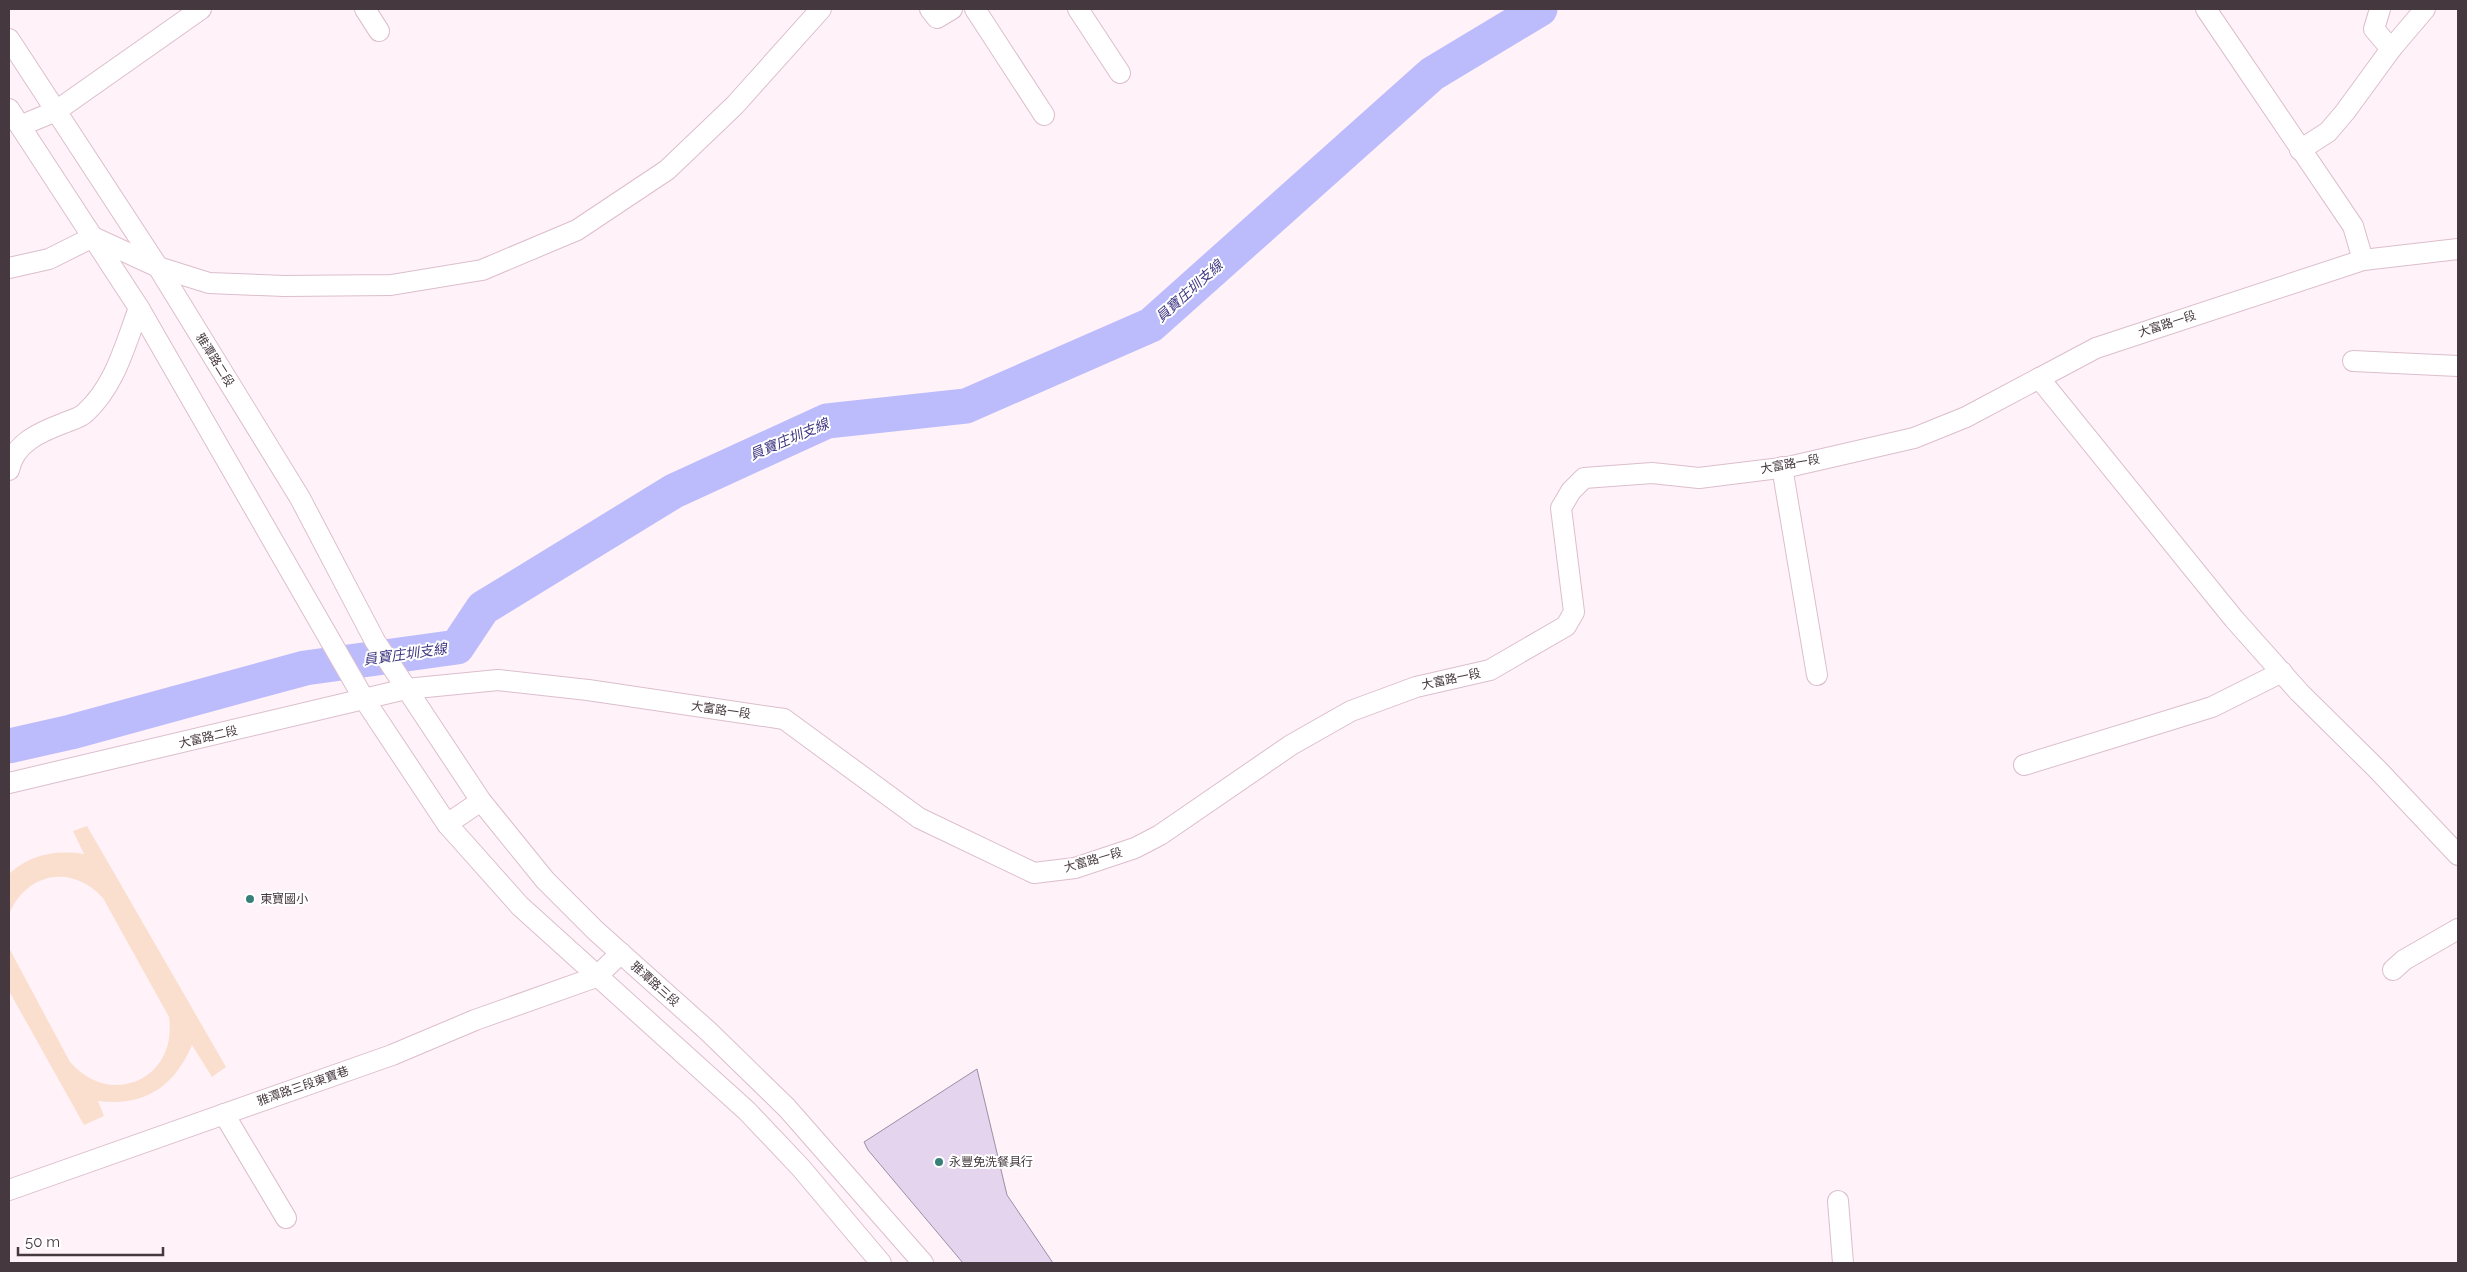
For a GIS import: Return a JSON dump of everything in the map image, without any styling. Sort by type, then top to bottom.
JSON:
[{"type":"street","points":[[20,126],[56,111],[201,9]]},
{"type":"street","points":[[365,9],[379,31]]},
{"type":"street","points":[[93,237],[158,267],[208,283],[284,286],[391,285],[482,270],[577,230],[668,170],[735,105],[821,9]]},
{"type":"street","points":[[930,9],[937,18],[952,9]]},
{"type":"street","points":[[976,9],[1044,115]]},
{"type":"street","points":[[1078,9],[1120,73]]},
{"type":"street","points":[[2206,9],[2353,226],[2363,260]]},
{"type":"street","points":[[2380,9],[2374,29],[2391,49]]},
{"type":"street","points":[[2300,150],[2328,132],[2424,9]]},
{"type":"street","name":"雅潭路二段","points":[[9,39],[158,267],[300,498],[375,641],[406,689]]},
{"type":"street","points":[[9,109],[139,308],[364,699],[447,824],[520,906],[747,1111],[801,1168],[881,1263]]},
{"type":"street","points":[[9,268],[49,259],[93,237]]},
{"type":"street","name":"大富路一段","points":[[406,689],[498,680],[588,690],[784,719],[919,818],[1034,873],[1075,868],[1135,848],[1160,835],[1291,745],[1351,711],[1416,687],[1467,677],[1490,670],[1566,626],[1574,612],[1561,508],[1571,491],[1584,478],[1652,473],[1699,478],[1782,467],[1914,438],[1966,417],[2096,348],[2363,260],[2458,249]]},
{"type":"street","points":[[9,470],[11,459],[22,444],[47,429],[84,415],[107,388],[139,308]]},
{"type":"street","points":[[2353,361],[2458,366]]},
{"type":"street","points":[[2039,378],[2234,619],[2282,672],[2458,855]]},
{"type":"street","points":[[1782,467],[1817,675]]},
{"type":"street","points":[[2024,765],[2212,707],[2282,672]]},
{"type":"street","name":"大富路二段","points":[[9,784],[406,689]]},
{"type":"street","name":"雅潭路三段","points":[[406,689],[481,800],[545,880],[621,953],[708,1031],[787,1108],[923,1263]]},
{"type":"street","points":[[447,824],[481,800]]},
{"type":"street","points":[[2394,970],[2404,960],[2458,929]]},
{"type":"street","points":[[596,976],[621,953]]},
{"type":"street","name":"雅潭路三段東寶巷","points":[[9,1190],[392,1055],[475,1020],[596,976]]},
{"type":"street","points":[[224,1114],[286,1218]]},
{"type":"street","points":[[1838,1201],[1843,1263]]},
{"type":"shaded area","points":[[87,826],[226,1067],[212,1077],[192,1045],[185,1060],[176,1072],[156,1091],[130,1101],[98,1101],[104,1116],[84,1125],[9,991],[9,948],[70,1062],[86,1076],[104,1084],[122,1085],[138,1080],[152,1071],[163,1057],[169,1039],[169,1017],[103,898],[91,887],[78,880],[64,877],[38,882],[27,889],[17,900],[9,914],[9,874],[26,862],[44,855],[53,853],[84,854],[73,831]]},
{"type":"building","name":"永豐免洗餐具行","points":[[977,1069],[1007,1195],[1053,1263],[963,1263],[868,1150],[864,1142]]},
{"type":"waterway","name":"員寶庄圳支線","points":[[9,746],[71,732],[305,668],[457,647],[483,608],[674,491],[827,421],[966,406],[1151,325],[1432,74],[1540,9]]},
{"type":"place","name":"東寶國小","points":[[250,899]]},
{"type":"place","name":"永豐免洗餐具行","points":[[939,1162]]}]
